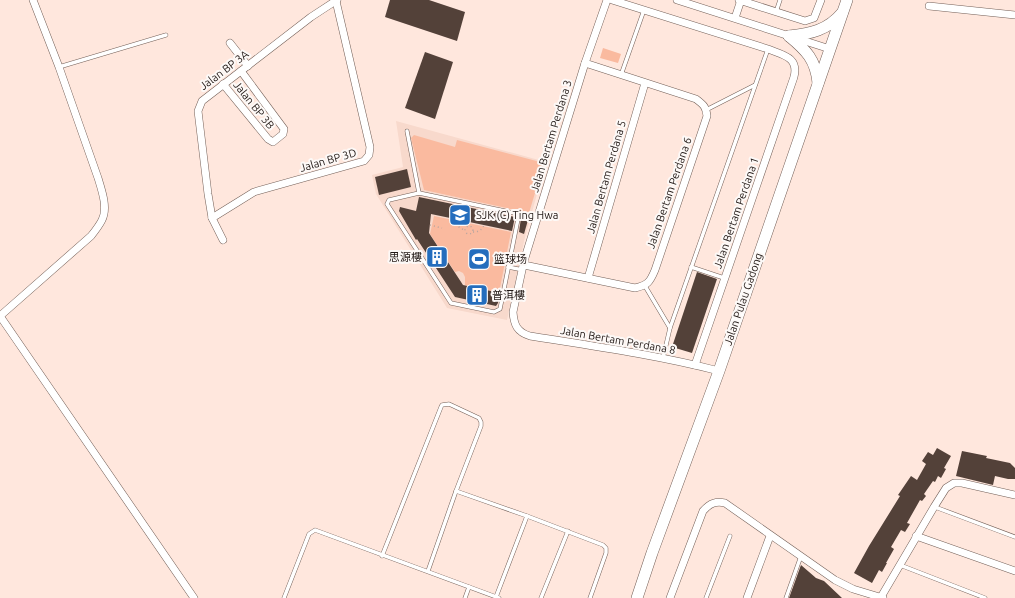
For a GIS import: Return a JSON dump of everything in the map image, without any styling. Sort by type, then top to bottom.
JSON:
[{"type":"main road","name":"Jalan Pulau Gadong","points":[[637,598],[719,370],[847,0]]},
{"type":"main road","points":[[789,36],[810,33],[823,29],[834,21],[843,11]]},
{"type":"main road","points":[[789,36],[809,55],[816,69],[819,84]]},
{"type":"street","points":[[34,0],[59,66],[102,190],[105,210],[103,219],[91,236],[0,316],[194,598]]},
{"type":"street","name":"Jalan BP 3A","points":[[223,240],[212,218],[208,194],[198,111],[202,101],[311,17],[337,0]]},
{"type":"street","name":"Jalan BP 3D","points":[[212,218],[254,192],[364,161],[369,155],[370,148],[337,0]]},
{"type":"street","name":"Jalan Bertam Perdana 3","points":[[516,326],[513,312],[524,265],[585,63],[607,0]]},
{"type":"street","points":[[612,0],[768,49]]},
{"type":"street","points":[[677,0],[830,49]]},
{"type":"street","points":[[734,18],[740,0],[805,21],[814,18],[821,0]]},
{"type":"street","points":[[929,6],[1015,15]]},
{"type":"street","points":[[230,43],[248,66]]},
{"type":"street","name":"Jalan Bertam Perdana 1","points":[[695,364],[794,77],[796,68],[795,64],[788,57],[768,49]]},
{"type":"street","points":[[585,63],[696,99],[705,107]]},
{"type":"street","name":"Jalan BP 3B","points":[[223,84],[268,139],[273,142],[283,134],[284,129],[241,71]]},
{"type":"street","name":"Jalan Bertam Perdana 5","points":[[588,278],[645,83]]},
{"type":"street","name":"Jalan Bertam Perdana 6","points":[[645,286],[651,279],[655,270],[707,116],[705,107]]},
{"type":"street","points":[[524,265],[635,288],[645,286]]},
{"type":"street","name":"Jalan Bertam Perdana 8","points":[[516,326],[524,334],[530,336],[695,364],[719,370]]},
{"type":"street","points":[[670,598],[703,511],[714,502],[725,503],[770,536],[835,580],[853,589],[882,598],[899,565],[946,488],[954,483],[962,483],[1015,495]]},
{"type":"street","points":[[747,598],[770,536]]},
{"type":"street","points":[[916,536],[1015,571]]},
{"type":"lane","points":[[776,12],[780,0]]},
{"type":"lane","points":[[621,75],[644,10]]},
{"type":"lane","points":[[59,66],[166,36]]},
{"type":"lane","points":[[663,359],[670,328],[768,49]]},
{"type":"lane","points":[[705,107],[755,85]]},
{"type":"lane","points":[[407,131],[419,193]]},
{"type":"lane","points":[[419,193],[519,214],[500,309],[494,312],[451,303],[387,204],[389,200],[419,193]]},
{"type":"lane","points":[[510,258],[524,265]]},
{"type":"lane","points":[[508,267],[524,265]]},
{"type":"lane","points":[[692,267],[725,278]]},
{"type":"lane","points":[[645,286],[670,328]]},
{"type":"lane","points":[[382,556],[441,407],[442,405],[449,404],[479,418],[481,426],[428,571]]},
{"type":"lane","points":[[456,491],[603,545],[606,548],[606,553],[590,598]]},
{"type":"lane","points":[[934,506],[1015,537]]},
{"type":"lane","points":[[284,598],[309,534],[315,530],[498,598],[527,516]]},
{"type":"lane","points":[[542,598],[568,532]]},
{"type":"lane","points":[[706,598],[730,536]]},
{"type":"lane","points":[[786,598],[801,556]]},
{"type":"lane","points":[[899,565],[985,598]]},
{"type":"lane","points":[[465,598],[469,587]]},
{"type":"path","points":[[457,220],[459,227],[468,234],[480,231],[484,225]]},
{"type":"path","points":[[430,226],[442,228]]},
{"type":"path","points":[[464,230],[467,226],[470,226],[473,228],[472,232]]},
{"type":"shaded area","points":[[603,48],[621,54],[618,63],[600,58]]},
{"type":"shaded area","name":"SJK (C) Ting Hwa","points":[[396,121],[546,162],[525,237],[507,320],[447,308],[376,194],[372,175],[403,167]]},
{"type":"shaded area","points":[[414,135],[455,147],[457,140],[544,163],[529,213],[424,190],[411,138]]},
{"type":"shaded area","points":[[434,216],[511,232],[499,293],[465,285],[465,277],[463,273],[459,271],[455,272],[430,234]]},
{"type":"building","points":[[390,0],[429,0],[465,12],[457,41],[385,17]]},
{"type":"building","points":[[425,52],[453,62],[435,119],[405,108]]},
{"type":"building","points":[[407,169],[411,187],[379,195],[375,177]]},
{"type":"building","points":[[419,197],[515,217],[512,231],[431,214],[429,233],[463,285],[500,293],[496,306],[455,297],[417,239],[416,240],[399,211],[400,207],[416,211]]},
{"type":"building","points":[[521,218],[528,220],[524,234],[519,232]]},
{"type":"building","points":[[697,272],[717,279],[692,353],[672,347]]},
{"type":"building","points":[[937,448],[951,456],[944,468],[946,469],[941,478],[938,476],[935,482],[933,481],[924,494],[926,496],[922,501],[920,500],[907,523],[910,524],[905,532],[901,530],[891,547],[894,549],[882,572],[879,570],[872,583],[854,573],[900,496],[898,495],[911,476],[917,480],[926,464],[922,461],[928,452],[933,455]]},
{"type":"building","points":[[962,451],[987,456],[986,458],[1010,463],[1015,468],[1015,479],[995,476],[993,485],[956,476]]},
{"type":"building","points":[[801,565],[816,578],[824,581],[842,598],[789,598]]},
{"type":"place","name":"SJK (C) Ting Hwa","points":[[460,215]]},
{"type":"place","name":"思源樓","points":[[437,257]]},
{"type":"place","name":"篮球场","points":[[479,259]]},
{"type":"place","name":"普洱樓","points":[[477,295]]}]
